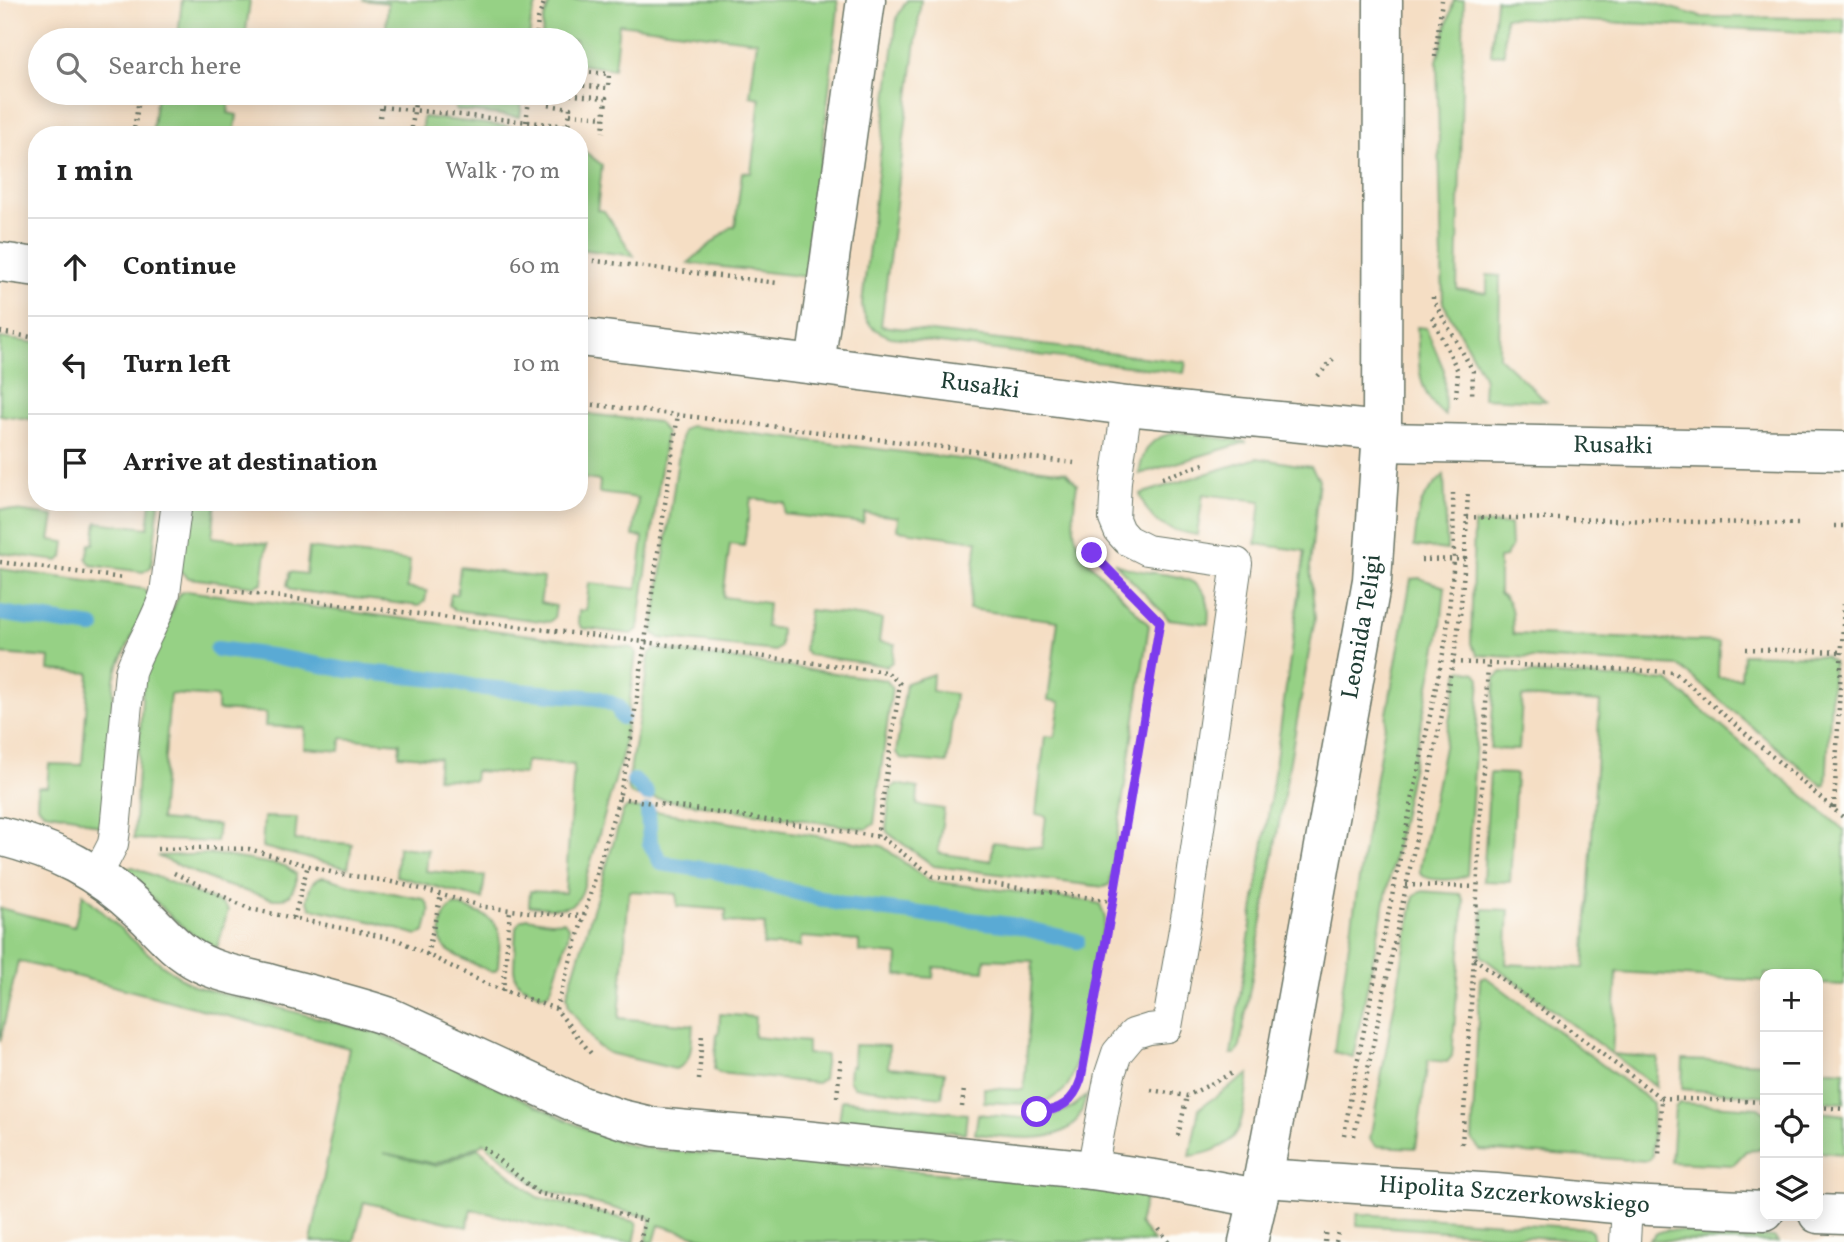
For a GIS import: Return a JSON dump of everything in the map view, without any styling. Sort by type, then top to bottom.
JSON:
[{"type":"street","points":[[815,365],[866,0]]},
{"type":"street","name":"Leonida Teligi","points":[[1248,1242],[1372,580],[1382,437],[1382,0]]},
{"type":"street","points":[[0,261],[28,266]]},
{"type":"street","name":"Rusałki","points":[[588,338],[1382,437],[1844,451]]},
{"type":"street","name":"Hipolita Szczerkowskiego","points":[[0,836],[42,848],[79,864],[111,859],[142,912],[166,938],[187,955],[212,969],[387,1016],[582,1106],[655,1127],[970,1156],[1154,1179],[1260,1188],[1496,1193],[1628,1205],[1760,1211]]},
{"type":"street","points":[[1823,1214],[1844,1215]]},
{"type":"lane","points":[[1092,1170],[1112,1063],[1117,1053],[1133,1034],[1167,1027],[1187,912],[1237,563],[1147,550],[1127,540],[1119,531],[1114,519],[1115,481],[1126,406]]},
{"type":"lane","points":[[111,859],[131,672],[135,657],[161,607],[167,583],[176,511]]},
{"type":"lane","points":[[1625,1242],[1628,1205]]},
{"type":"path","points":[[537,28],[545,0]]},
{"type":"path","points":[[1434,68],[1442,0]]},
{"type":"path","points":[[588,72],[609,74],[608,88],[588,86]]},
{"type":"path","points":[[588,96],[606,98],[603,132]]},
{"type":"path","points":[[135,126],[138,105]]},
{"type":"path","points":[[412,126],[415,105]]},
{"type":"path","points":[[526,122],[528,105]]},
{"type":"path","points":[[380,117],[382,107],[568,126],[570,108],[547,105]]},
{"type":"path","points":[[570,114],[604,117]]},
{"type":"path","points":[[588,260],[826,289]]},
{"type":"path","points":[[1433,286],[1433,300],[1473,371],[1472,410]]},
{"type":"path","points":[[0,332],[28,337]]},
{"type":"path","points":[[588,404],[1078,463],[1088,476],[1139,485],[1214,461]]},
{"type":"path","points":[[555,1009],[619,798],[628,759],[678,414]]},
{"type":"path","points":[[1353,1138],[1453,662],[1465,559],[1468,484]]},
{"type":"path","points":[[1467,517],[1798,524]]},
{"type":"path","points":[[1834,526],[1844,526]]},
{"type":"path","points":[[1416,560],[1465,559]]},
{"type":"path","points":[[0,562],[887,672],[900,684],[877,837]]},
{"type":"path","points":[[1093,1011],[1160,622],[1124,588]]},
{"type":"path","points":[[1833,809],[1844,604]]},
{"type":"path","points":[[1746,649],[1842,652]]},
{"type":"path","points":[[1453,662],[1674,672],[1844,818]]},
{"type":"path","points":[[1462,1148],[1488,663]]},
{"type":"path","points":[[1836,769],[1844,769]]},
{"type":"path","points":[[619,798],[881,837],[933,876],[1113,901]]},
{"type":"path","points":[[111,859],[165,848],[249,849],[485,907],[582,916]]},
{"type":"path","points":[[111,859],[167,870],[250,909],[398,940],[503,991],[555,1009],[587,1051],[603,1062]]},
{"type":"path","points":[[294,918],[308,865]]},
{"type":"path","points":[[1406,886],[1476,887]]},
{"type":"path","points":[[427,955],[442,895]]},
{"type":"path","points":[[503,991],[510,911]]},
{"type":"path","points":[[1474,958],[1661,1098],[1760,1102]]},
{"type":"path","points":[[687,1078],[699,1080],[702,1034]]},
{"type":"path","points":[[841,1058],[837,1096],[850,1097]]},
{"type":"path","points":[[1030,1112],[1045,1112],[1061,1107],[1077,1092],[1081,1079],[1186,1096],[1236,1072]]},
{"type":"path","points":[[1355,1073],[1367,1075]]},
{"type":"path","points":[[954,1108],[962,1108],[964,1089]]},
{"type":"path","points":[[1176,1142],[1186,1096]]},
{"type":"path","points":[[1659,1160],[1661,1098]]},
{"type":"path","points":[[1823,1107],[1844,1109]]},
{"type":"path","points":[[483,1147],[538,1193],[645,1220],[640,1242]]},
{"type":"green space","points":[[182,0],[250,0],[246,28],[179,28]]},
{"type":"green space","points":[[362,0],[538,0],[530,28],[386,28],[388,3]]},
{"type":"green space","points":[[551,0],[837,0],[808,277],[688,263],[731,227],[735,227],[742,172],[751,173],[760,98],[750,96],[757,41],[619,24],[614,69],[588,66],[588,28],[543,28]]},
{"type":"green space","points":[[907,0],[921,0],[881,326],[1186,362],[1184,373],[891,337],[879,332],[867,321],[862,304],[897,17]]},
{"type":"green space","points":[[1454,0],[1464,0],[1457,289],[1487,293],[1487,275],[1500,276],[1499,357],[1546,401],[1483,398],[1482,373],[1443,303],[1437,61]]},
{"type":"green space","points":[[1496,0],[1644,0],[1702,17],[1844,18],[1844,34],[1505,17],[1504,54],[1491,55]]},
{"type":"green space","points":[[156,105],[229,105],[228,113],[237,115],[235,126],[153,126]]},
{"type":"green space","points":[[455,105],[522,105],[520,117],[455,110]]},
{"type":"green space","points":[[423,117],[503,126],[422,126]]},
{"type":"green space","points":[[588,154],[602,165],[597,210],[604,211],[634,256],[588,250]]},
{"type":"green space","points":[[1417,327],[1426,328],[1444,370],[1445,416],[1428,397],[1423,386]]},
{"type":"green space","points":[[0,338],[28,342],[28,419],[0,415]]},
{"type":"green space","points":[[588,414],[658,422],[666,433],[638,629],[632,634],[582,628],[578,622],[579,611],[586,610],[589,583],[637,589],[643,537],[633,536],[638,498],[599,493],[600,481],[588,479]]},
{"type":"green space","points":[[689,426],[1066,472],[1077,484],[1073,524],[1081,550],[1087,560],[1149,625],[1110,884],[1104,887],[934,866],[886,829],[891,788],[897,784],[918,788],[917,805],[944,809],[938,853],[991,861],[993,842],[1042,848],[1046,816],[1036,814],[1045,736],[1055,737],[1060,702],[1048,700],[1058,621],[969,609],[977,541],[897,530],[898,517],[865,513],[863,523],[784,514],[785,503],[751,498],[744,546],[730,544],[723,597],[768,603],[766,627],[781,629],[780,647],[775,651],[660,638],[653,633],[682,431]]},
{"type":"green space","points":[[1177,432],[1247,442],[1139,474],[1143,457],[1150,445],[1161,437]]},
{"type":"green space","points":[[1257,458],[1311,467],[1319,479],[1310,567],[1315,618],[1240,1046],[1235,1054],[1231,1054],[1305,551],[1256,544],[1261,501],[1203,494],[1197,535],[1161,524],[1149,513],[1140,494]]},
{"type":"green space","points":[[1444,475],[1447,550],[1414,546],[1420,507]]},
{"type":"green space","points":[[0,509],[54,516],[50,540],[65,542],[63,557],[58,561],[0,553]]},
{"type":"green space","points":[[150,511],[158,511],[151,567],[143,572],[91,565],[87,559],[90,544],[94,544],[97,522],[148,528]]},
{"type":"green space","points":[[187,511],[215,511],[212,537],[267,544],[262,583],[255,586],[189,578],[179,570]]},
{"type":"green space","points":[[1474,524],[1510,524],[1511,548],[1505,557],[1499,558],[1499,593],[1510,607],[1513,634],[1719,642],[1718,677],[1741,678],[1743,654],[1825,656],[1833,663],[1826,785],[1823,786],[1679,666],[1478,655],[1471,644]]},
{"type":"green space","points":[[309,548],[410,561],[407,588],[427,591],[425,601],[419,606],[291,590],[287,585],[290,572],[306,574]]},
{"type":"green space","points":[[1114,562],[1128,568],[1191,581],[1202,590],[1208,604],[1208,624],[1169,619]]},
{"type":"green space","points":[[460,567],[544,578],[540,603],[556,606],[554,618],[549,622],[454,610],[449,605],[451,594],[457,594]]},
{"type":"green space","points":[[0,569],[144,589],[150,599],[114,679],[103,828],[75,817],[44,812],[37,805],[38,787],[47,787],[49,764],[82,765],[89,673],[49,670],[50,658],[0,654]]},
{"type":"green space","points":[[1419,578],[1445,587],[1441,627],[1353,1057],[1334,1052],[1342,992],[1411,579]]},
{"type":"green space","points":[[186,591],[632,648],[636,653],[622,756],[578,899],[567,907],[560,908],[529,906],[530,891],[565,893],[574,765],[526,761],[524,774],[475,771],[474,781],[437,778],[439,758],[399,755],[400,743],[341,738],[340,751],[304,748],[305,728],[265,726],[266,713],[217,710],[217,697],[170,694],[160,820],[218,825],[216,842],[134,839],[143,681],[147,666],[180,593]]},
{"type":"green space","points":[[809,610],[882,619],[879,642],[895,644],[892,662],[887,666],[809,655],[804,650]]},
{"type":"green space","points":[[656,649],[886,680],[892,687],[874,824],[866,829],[632,795],[627,788],[650,653]]},
{"type":"green space","points":[[1462,670],[1476,673],[1480,678],[1467,875],[1444,880],[1424,877],[1420,874],[1420,867],[1459,672]]},
{"type":"green space","points":[[1502,672],[1668,681],[1844,830],[1844,985],[1823,984],[1823,969],[1760,969],[1760,981],[1617,972],[1612,1054],[1658,1058],[1656,1087],[1481,956],[1483,909],[1509,910],[1506,964],[1584,968],[1600,702],[1522,697],[1519,750],[1490,749],[1495,678]]},
{"type":"green space","points":[[933,674],[932,691],[955,694],[947,763],[902,759],[896,753],[906,683]]},
{"type":"green space","points":[[1490,773],[1516,774],[1510,882],[1483,881]]},
{"type":"green space","points":[[628,807],[882,846],[929,881],[1100,904],[1105,918],[1073,1074],[1067,1086],[1058,1095],[1036,1103],[984,1102],[984,1088],[1024,1090],[1033,961],[985,959],[984,971],[934,967],[933,978],[897,975],[898,955],[859,952],[859,941],[801,937],[800,947],[763,945],[765,924],[725,922],[726,910],[677,906],[677,894],[629,891],[619,1018],[693,1025],[689,1057],[675,1069],[609,1053],[596,1045],[569,1007],[567,995],[623,811]]},
{"type":"green space","points":[[264,817],[297,818],[295,840],[352,844],[348,868],[262,847]]},
{"type":"green space","points":[[398,847],[428,850],[426,871],[485,876],[482,899],[396,876]]},
{"type":"green space","points":[[213,854],[285,866],[296,874],[296,883],[290,895],[273,899],[221,884],[157,856]]},
{"type":"green space","points":[[133,867],[222,904],[228,910],[217,948],[176,922],[123,869]]},
{"type":"green space","points":[[324,877],[423,899],[429,906],[425,932],[417,935],[311,908],[307,901],[310,889],[313,882]]},
{"type":"green space","points":[[1420,891],[1460,894],[1464,901],[1452,1056],[1447,1062],[1428,1060],[1416,1148],[1376,1146],[1370,1139],[1414,896]]},
{"type":"green space","points":[[83,894],[150,955],[194,986],[380,1034],[592,1132],[629,1145],[659,1150],[1057,1183],[1146,1195],[1139,1224],[1154,1242],[711,1242],[659,1225],[654,1242],[646,1242],[651,1218],[540,1189],[483,1142],[435,1164],[384,1153],[436,1166],[478,1148],[537,1197],[636,1222],[634,1242],[605,1242],[471,1209],[467,1227],[364,1202],[354,1242],[311,1242],[349,1048],[18,961],[0,1042],[0,908],[74,927]]},
{"type":"green space","points":[[455,905],[486,916],[497,927],[499,949],[498,967],[495,971],[450,952],[442,944],[440,936],[443,921],[447,912]]},
{"type":"green space","points":[[527,918],[564,921],[569,928],[551,989],[547,994],[541,995],[521,985],[516,979],[516,927],[520,921]]},
{"type":"green space","points":[[1486,977],[1653,1103],[1652,1156],[1648,1161],[1480,1150],[1472,1140],[1480,979]]},
{"type":"green space","points":[[720,1014],[755,1017],[754,1037],[807,1042],[807,1054],[826,1055],[823,1079],[817,1083],[719,1073],[714,1069]]},
{"type":"green space","points":[[854,1045],[889,1046],[888,1067],[945,1072],[942,1097],[854,1087],[849,1080]]},
{"type":"green space","points":[[1683,1060],[1760,1063],[1760,1096],[1682,1089]]},
{"type":"green space","points":[[1823,1069],[1844,1071],[1844,1103],[1823,1101]]},
{"type":"green space","points":[[1249,1074],[1242,1119],[1234,1136],[1217,1149],[1190,1156],[1199,1108]]},
{"type":"green space","points":[[1087,1095],[1076,1121],[1056,1134],[1015,1138],[975,1134],[978,1114],[1044,1120],[1073,1107]]},
{"type":"green space","points":[[842,1100],[967,1114],[965,1133],[839,1121]]},
{"type":"green space","points":[[1679,1103],[1758,1108],[1760,1148],[1746,1151],[1733,1165],[1671,1162],[1675,1108]]},
{"type":"green space","points":[[1823,1113],[1844,1115],[1844,1154],[1823,1152]]},
{"type":"green space","points":[[1357,1214],[1587,1228],[1592,1231],[1594,1241],[1357,1225]]},
{"type":"green space","points":[[1666,1230],[1774,1237],[1778,1242],[1649,1240]]},
{"type":"waterway","points":[[0,613],[93,627]]},
{"type":"waterway","points":[[217,649],[347,670],[445,680],[474,687],[598,698],[617,706],[622,717]]},
{"type":"waterway","points":[[634,781],[647,794]]},
{"type":"waterway","points":[[648,812],[650,843],[661,863],[715,871],[846,905],[1011,925],[1077,941]]},
{"type":"route","points":[[1037,1112],[1061,1107],[1071,1100],[1081,1079],[1160,622],[1092,553]]}]
